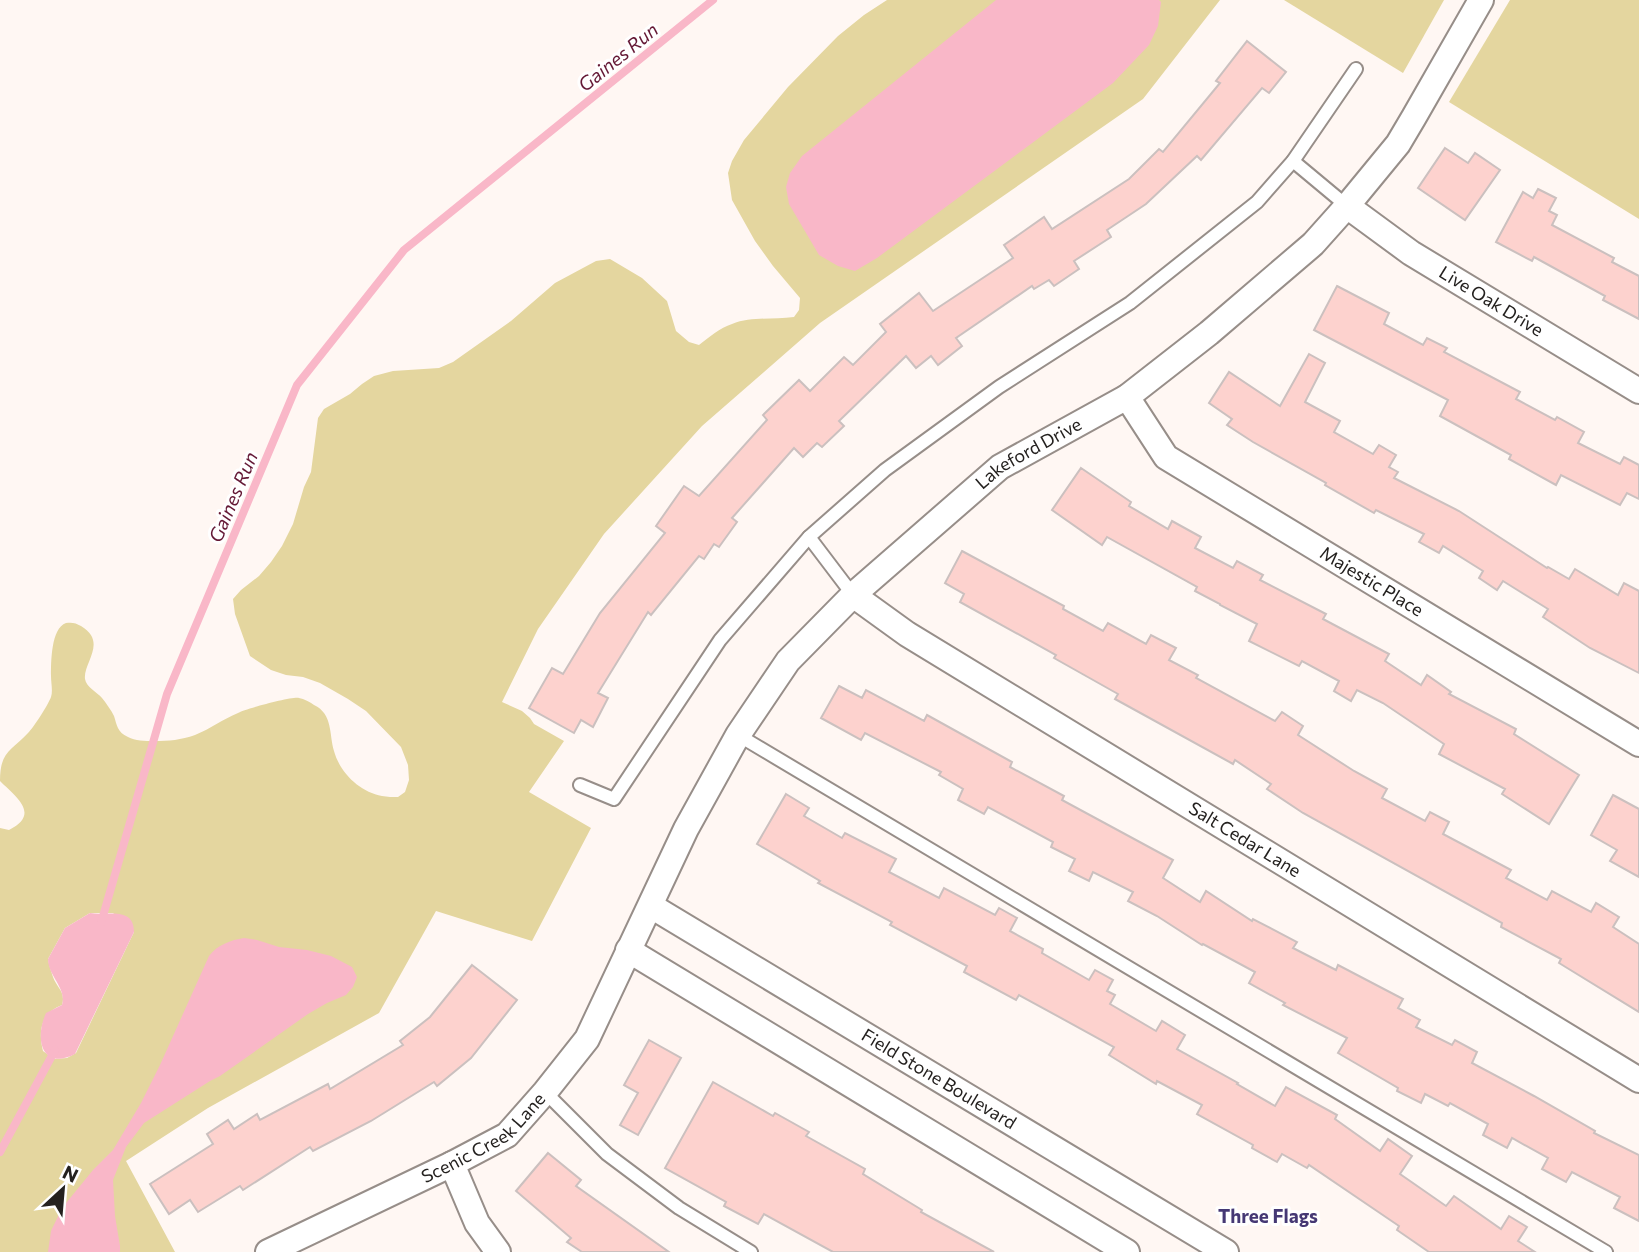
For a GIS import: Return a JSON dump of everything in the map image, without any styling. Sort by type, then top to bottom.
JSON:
[{"type":"street","name":"Lakeford Drive","points":[[628,950],[737,735],[788,661],[853,595],[1000,467],[1127,397],[1209,333],[1313,244],[1398,144],[1480,0]]},
{"type":"street","name":"Live Oak Drive","points":[[1348,206],[1412,253],[1639,391]]},
{"type":"street","name":"Majestic Place","points":[[1127,397],[1166,457],[1639,744]]},
{"type":"street","name":"Salt Cedar Lane","points":[[853,595],[907,634],[1639,1080]]},
{"type":"street","name":"Field Stone Boulevard","points":[[651,906],[1226,1252]]},
{"type":"street","name":"Scenic Creek Lane","points":[[268,1252],[508,1135],[587,1039],[628,950]]},
{"type":"street","points":[[628,950],[1127,1252]]},
{"type":"street","points":[[452,1164],[477,1223],[498,1252]]},
{"type":"lane","points":[[580,785],[614,799],[720,640],[809,537],[885,470],[999,387],[1130,303],[1257,202],[1293,161],[1356,69]]},
{"type":"lane","points":[[1293,161],[1348,206]]},
{"type":"lane","points":[[809,537],[853,595]]},
{"type":"lane","points":[[737,735],[1606,1252]]},
{"type":"lane","points":[[545,1092],[607,1154],[679,1209],[751,1252]]},
{"type":"shaded area","points":[[887,0],[1220,0],[1143,99],[820,323],[702,426],[604,534],[538,629],[502,702],[522,711],[534,724],[564,741],[529,792],[591,828],[532,941],[436,911],[379,1013],[208,1108],[126,1161],[175,1252],[0,1252],[0,828],[9,830],[18,824],[24,812],[18,799],[0,781],[4,757],[31,730],[51,697],[52,654],[57,631],[66,623],[74,623],[89,632],[94,646],[85,673],[86,682],[102,698],[124,735],[154,741],[185,738],[201,733],[242,711],[299,698],[311,703],[324,714],[337,759],[352,780],[366,790],[382,796],[398,797],[405,792],[409,780],[408,765],[401,747],[366,711],[348,699],[320,683],[271,670],[250,656],[235,614],[233,599],[271,562],[293,524],[311,472],[318,418],[324,409],[374,376],[393,371],[439,368],[453,362],[511,321],[555,283],[596,261],[610,259],[642,278],[667,301],[676,331],[689,342],[699,345],[719,330],[740,322],[794,317],[799,310],[800,298],[755,241],[732,200],[728,173],[744,140],[788,87],[838,36]],"holes":[[[90,913],[113,913],[134,932],[76,1053],[67,1058],[54,1059],[43,1051],[41,1030],[49,1013],[62,1005],[63,997],[48,959],[65,928]]]},
{"type":"shaded area","points":[[996,0],[1161,2],[1158,26],[1149,45],[1113,83],[877,258],[855,271],[838,266],[819,255],[789,204],[786,187],[790,173],[802,156]]},
{"type":"shaded area","points":[[1284,0],[1444,0],[1403,73]]},
{"type":"shaded area","points":[[1510,0],[1639,0],[1639,219],[1449,102]]},
{"type":"shaded area","points":[[90,913],[125,915],[130,918],[134,932],[75,1054],[55,1058],[48,1055],[41,1042],[42,1023],[46,1013],[62,1005],[63,999],[48,959],[65,928]]},
{"type":"shaded area","points":[[244,938],[331,956],[352,967],[357,977],[346,995],[308,1014],[220,1076],[144,1123],[126,1147],[113,1180],[120,1252],[48,1252],[51,1231],[62,1208],[113,1150],[141,1103],[209,956],[225,944]]},
{"type":"building","points":[[1247,41],[1286,72],[1269,93],[1262,88],[1201,160],[1197,156],[1146,204],[1107,230],[1111,237],[1074,261],[1079,269],[1054,286],[1049,280],[1034,289],[1032,286],[956,338],[962,346],[938,365],[931,356],[916,368],[906,356],[839,421],[844,426],[822,447],[817,443],[803,457],[794,448],[732,518],[737,522],[719,547],[714,544],[704,559],[699,556],[651,615],[648,612],[598,693],[608,698],[593,727],[581,720],[574,733],[529,708],[552,668],[563,674],[600,613],[665,533],[656,526],[684,486],[699,496],[767,420],[763,415],[799,380],[810,391],[844,357],[853,365],[886,332],[880,324],[919,293],[933,311],[1013,258],[1004,245],[1044,217],[1052,229],[1129,179],[1159,149],[1163,152],[1220,83],[1216,81]]},
{"type":"building","points":[[1445,148],[1468,163],[1475,153],[1500,170],[1465,220],[1418,188]]},
{"type":"building","points":[[1538,189],[1556,198],[1549,211],[1557,215],[1552,225],[1614,258],[1612,262],[1639,276],[1639,319],[1603,300],[1605,296],[1534,257],[1532,261],[1496,242],[1523,192],[1533,198]]},
{"type":"building","points":[[1337,286],[1389,313],[1384,324],[1423,345],[1427,338],[1447,348],[1444,352],[1520,392],[1516,399],[1584,432],[1578,443],[1620,464],[1624,457],[1639,465],[1639,499],[1627,493],[1620,505],[1561,475],[1556,485],[1509,459],[1511,455],[1440,416],[1448,400],[1314,330]]},
{"type":"building","points":[[1309,354],[1325,363],[1305,402],[1340,421],[1334,432],[1373,454],[1379,445],[1396,455],[1389,467],[1398,472],[1394,478],[1459,511],[1547,568],[1569,579],[1575,569],[1618,595],[1624,583],[1639,591],[1639,673],[1590,648],[1543,617],[1548,609],[1503,581],[1497,590],[1479,578],[1483,571],[1443,546],[1439,553],[1419,542],[1424,534],[1376,510],[1374,513],[1253,442],[1227,425],[1232,419],[1209,403],[1229,372],[1280,406]]},
{"type":"building","points":[[1081,468],[1131,502],[1129,506],[1168,529],[1172,521],[1201,537],[1195,548],[1233,568],[1237,561],[1263,575],[1260,580],[1326,614],[1323,619],[1389,654],[1385,661],[1421,685],[1427,675],[1451,692],[1449,694],[1516,729],[1514,734],[1579,775],[1549,824],[1502,794],[1505,789],[1439,754],[1444,744],[1383,703],[1357,690],[1351,701],[1334,691],[1339,681],[1302,661],[1299,666],[1249,641],[1257,624],[1195,591],[1197,587],[1107,537],[1102,545],[1052,510]]},
{"type":"building","points":[[962,551],[1064,606],[1063,609],[1103,631],[1108,623],[1146,644],[1151,635],[1176,648],[1169,660],[1198,675],[1196,678],[1275,721],[1282,712],[1303,726],[1298,735],[1387,789],[1382,798],[1425,821],[1430,812],[1449,822],[1443,834],[1511,870],[1506,878],[1547,900],[1552,891],[1591,912],[1596,903],[1619,917],[1613,927],[1639,944],[1639,1012],[1559,963],[1561,959],[1501,927],[1502,923],[1303,813],[1267,789],[1271,784],[1235,760],[1233,764],[1115,699],[1118,694],[1054,658],[1056,655],[960,602],[964,594],[945,583]]},
{"type":"building","points":[[839,686],[862,698],[866,690],[924,721],[927,715],[1012,762],[1010,767],[1064,796],[1062,800],[1173,860],[1163,878],[1200,902],[1206,891],[1252,921],[1253,919],[1297,942],[1293,948],[1336,970],[1338,965],[1403,999],[1398,1008],[1420,1020],[1416,1027],[1452,1045],[1455,1040],[1477,1052],[1472,1063],[1595,1131],[1594,1133],[1639,1155],[1639,1221],[1614,1208],[1620,1197],[1572,1172],[1566,1182],[1542,1169],[1548,1158],[1512,1138],[1507,1148],[1483,1135],[1488,1124],[1450,1103],[1448,1106],[1425,1094],[1421,1103],[1397,1091],[1398,1088],[1338,1053],[1347,1038],[1283,1005],[1285,1003],[1249,983],[1255,972],[1202,945],[1128,901],[1133,892],[1093,872],[1089,881],[1069,871],[1075,859],[1051,847],[1053,842],[988,807],[984,814],[958,800],[963,789],[939,775],[941,772],[865,733],[861,740],[821,718]]},
{"type":"building","points":[[786,794],[809,808],[804,816],[842,838],[845,833],[896,859],[889,872],[939,898],[944,888],[995,915],[999,908],[1017,918],[1010,931],[1043,949],[1042,953],[1089,980],[1095,970],[1113,980],[1107,991],[1115,995],[1110,1004],[1156,1031],[1162,1021],[1185,1035],[1177,1049],[1275,1106],[1286,1087],[1337,1115],[1335,1119],[1380,1151],[1388,1139],[1412,1156],[1400,1174],[1446,1206],[1454,1196],[1501,1229],[1509,1216],[1527,1227],[1518,1241],[1535,1252],[1429,1252],[1397,1230],[1399,1226],[1309,1165],[1307,1168],[1282,1154],[1277,1162],[1252,1148],[1253,1145],[1197,1114],[1202,1105],[1157,1081],[1156,1084],[1109,1055],[1114,1047],[1019,995],[1016,1000],[964,972],[967,966],[818,883],[820,881],[757,844]]},
{"type":"building","points":[[1613,795],[1639,809],[1639,877],[1610,861],[1617,850],[1591,835]]},
{"type":"building","points":[[472,965],[517,1000],[471,1058],[437,1086],[434,1082],[371,1121],[313,1151],[310,1147],[243,1190],[240,1186],[198,1212],[190,1200],[169,1214],[150,1184],[213,1144],[207,1134],[228,1120],[234,1129],[257,1114],[260,1120],[328,1084],[330,1089],[403,1045],[400,1041],[430,1017]]},
{"type":"building","points":[[649,1040],[681,1058],[638,1135],[620,1125],[638,1093],[624,1085]]},
{"type":"building","points":[[713,1082],[773,1116],[775,1113],[809,1132],[806,1136],[865,1169],[863,1174],[922,1210],[921,1212],[994,1252],[833,1252],[764,1214],[758,1224],[724,1206],[726,1202],[665,1168]]},
{"type":"building","points":[[548,1153],[581,1180],[576,1186],[669,1252],[582,1252],[567,1242],[571,1238],[516,1191]]},
{"type":"waterway","name":"Gaines Run","points":[[101,923],[167,694],[297,385],[404,250],[713,0]]},
{"type":"waterway","name":"Gaines Run","points":[[0,1152],[55,1050]]},
{"type":"district","name":"Three Flags","points":[[1268,1216]]}]
